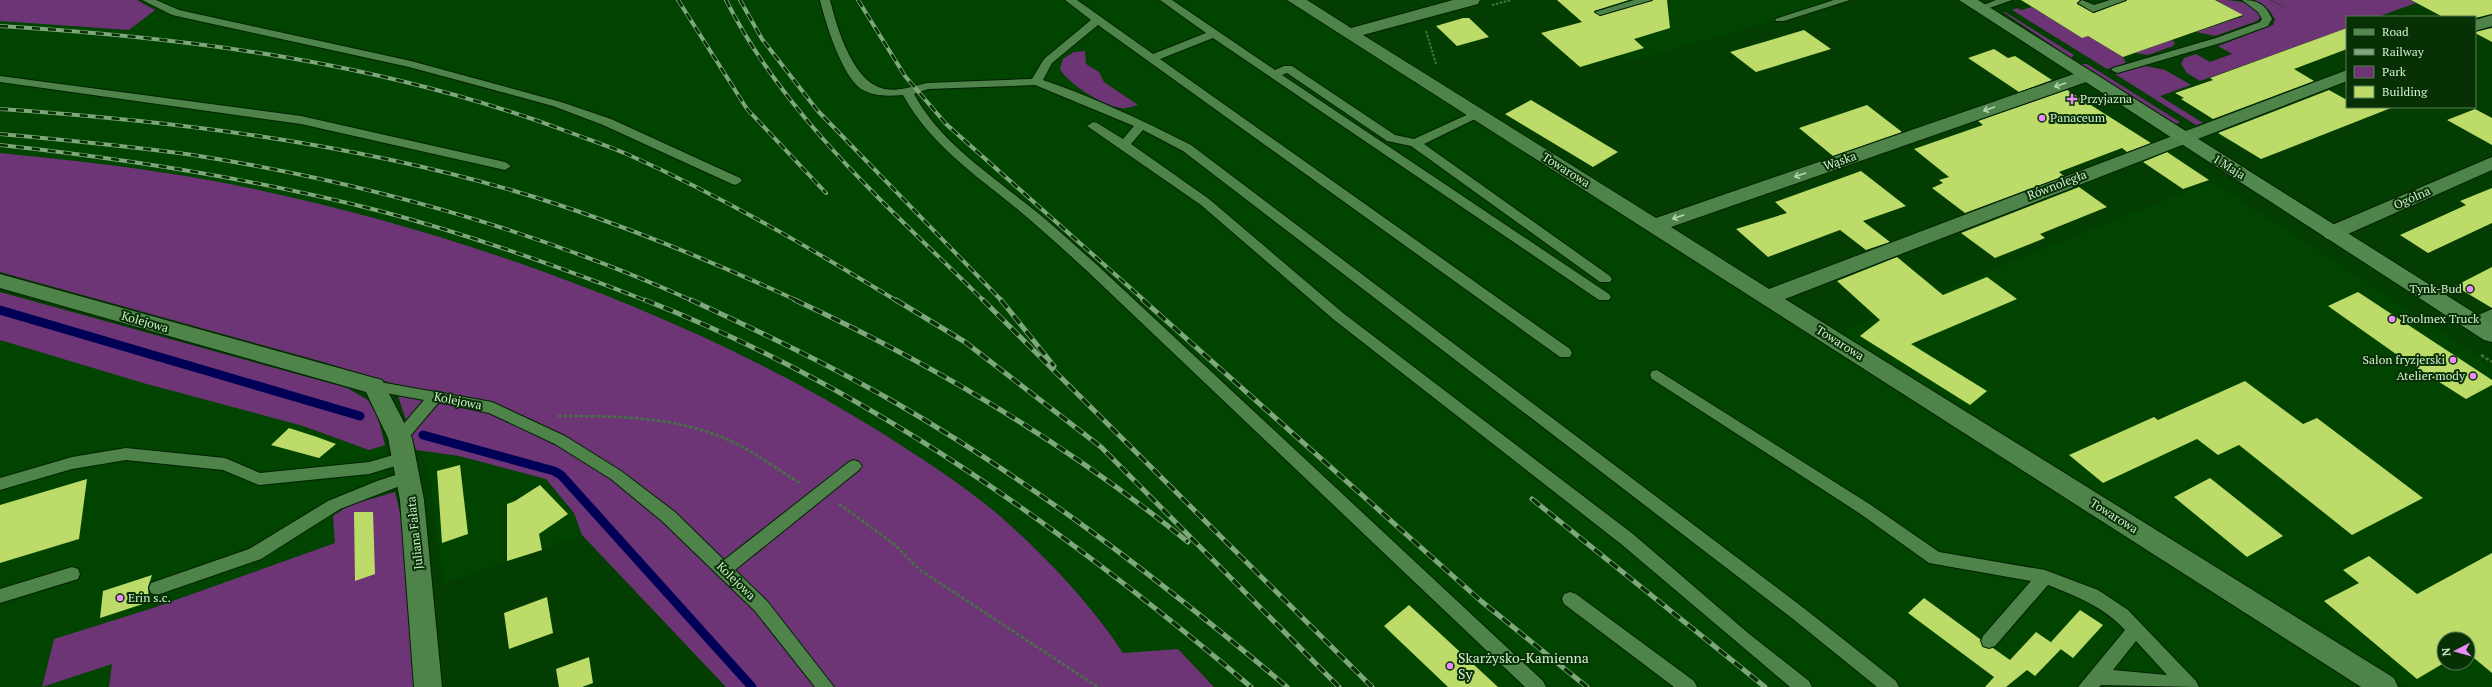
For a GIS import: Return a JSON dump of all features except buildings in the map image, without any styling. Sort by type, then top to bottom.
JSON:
[{"type":"street","name":"Towarowa","points":[[1295,0],[2384,687]]},
{"type":"street","points":[[1349,34],[1472,0]]},
{"type":"street","name":"1 Maja","points":[[1974,4],[2332,233],[2487,325]]},
{"type":"street","points":[[2476,26],[2492,20]]},
{"type":"street","name":"Równoległa","points":[[1768,298],[2182,137],[2346,75]]},
{"type":"street","name":"Wąska","points":[[1654,226],[2086,76]]},
{"type":"street","name":"Ogólna","points":[[2332,233],[2492,163]]},
{"type":"street","name":"Kolejowa","points":[[0,281],[374,386]]},
{"type":"street","name":"Juliana Fałata","points":[[374,386],[404,458],[412,500],[428,687]]},
{"type":"lane","points":[[147,0],[176,14],[412,64],[557,104],[607,122],[736,181]]},
{"type":"lane","points":[[825,0],[831,27],[853,71],[865,86],[885,93],[907,91],[928,86],[1036,82],[1063,91],[1141,125],[1187,148],[1799,614],[1890,687]]},
{"type":"lane","points":[[1070,0],[1565,353]]},
{"type":"lane","points":[[1165,0],[1604,297]]},
{"type":"lane","points":[[1600,12],[1647,0]]},
{"type":"lane","points":[[1780,19],[1845,0]]},
{"type":"lane","points":[[1974,4],[2007,0]]},
{"type":"lane","points":[[2083,3],[2093,9],[2121,0]]},
{"type":"lane","points":[[2117,70],[2220,40],[2264,24],[2267,19],[2266,13],[2247,0]]},
{"type":"lane","points":[[1036,82],[1048,61],[1098,20]]},
{"type":"lane","points":[[1152,58],[1214,34]]},
{"type":"lane","points":[[1274,75],[1288,68],[1391,138],[1415,143],[1606,279]]},
{"type":"lane","points":[[0,79],[301,120],[505,166]]},
{"type":"lane","points":[[907,91],[914,106],[930,128],[973,169],[1034,216],[1091,267],[1537,687]]},
{"type":"lane","points":[[1415,143],[1476,114]]},
{"type":"lane","points":[[1124,145],[1141,125]]},
{"type":"lane","points":[[1093,126],[1124,145],[1205,202],[1338,316],[1627,539],[1742,638],[1804,687]]},
{"type":"lane","points":[[1657,375],[1865,509],[1935,558],[2045,577],[2092,595],[2122,615],[2188,686]]},
{"type":"lane","name":"Kolejowa","points":[[374,386],[436,396],[492,408],[560,440],[616,475],[663,512],[761,606],[825,687]]},
{"type":"lane","points":[[157,588],[255,554],[313,520],[334,505],[382,484],[404,458],[436,396]]},
{"type":"lane","points":[[0,484],[72,463],[126,454],[225,464],[259,479],[369,468],[404,458]]},
{"type":"lane","points":[[724,569],[854,466]]},
{"type":"lane","points":[[0,596],[72,574]]},
{"type":"lane","points":[[1989,641],[2045,577]]},
{"type":"lane","points":[[1570,599],[1688,687]]},
{"type":"lane","points":[[2092,682],[2135,630]]},
{"type":"lane","points":[[2092,682],[2188,686]]},
{"type":"path","points":[[1427,28],[1426,33],[1438,70],[1455,100]]},
{"type":"shaded area","points":[[0,0],[1292,0],[2381,687],[1214,687],[1178,649],[1123,654],[1097,614],[1064,578],[700,337],[576,285],[505,259],[359,215],[216,181],[87,162],[0,153]]},
{"type":"shaded area","points":[[1557,0],[1841,0],[1703,42],[1701,41],[1629,62]]},
{"type":"shaded area","points":[[2212,181],[2492,365],[2492,687],[2407,687],[1838,332]]},
{"type":"shaded area","points":[[0,340],[143,383],[303,426],[369,450],[385,445],[408,687],[0,687]]},
{"type":"shaded area","points":[[421,451],[459,456],[546,479],[574,513],[582,535],[443,584],[430,481]]},
{"type":"green space","points":[[0,0],[137,0],[155,10],[129,30],[0,21]]},
{"type":"green space","points":[[2216,0],[2235,1],[2249,4],[2259,11],[2261,17],[2257,21],[2215,36],[2196,32],[2244,16]]},
{"type":"green space","points":[[2254,0],[2270,0],[2296,14],[2271,0],[2410,0],[2416,3],[2380,16],[2346,16],[2346,28],[2200,81],[2187,73],[2181,64],[2184,58],[2196,54],[2210,62],[2232,54],[2218,46],[2273,25],[2275,19],[2269,10]]},
{"type":"green space","points":[[2032,7],[2082,38],[2088,36],[2123,57],[2126,63],[2107,69],[2012,10],[2017,8],[2021,10]]},
{"type":"green space","points":[[2003,12],[2005,12],[2074,55],[2071,58]]},
{"type":"green space","points":[[2172,40],[2175,43],[2173,46],[2148,55],[2135,53]]},
{"type":"green space","points":[[1085,51],[1086,64],[1099,72],[1104,82],[1138,105],[1124,108],[1106,104],[1079,88],[1064,75],[1060,69],[1063,59],[1074,52]]},
{"type":"green space","points":[[2081,64],[2087,64],[2180,122],[2176,124]]},
{"type":"green space","points":[[2145,66],[2165,70],[2191,85],[2160,96],[2203,123],[2196,125],[2115,74]]},
{"type":"green space","points":[[0,153],[161,172],[214,181],[299,199],[386,221],[473,247],[559,277],[644,311],[727,348],[807,389],[882,433],[958,483],[987,505],[1035,548],[1082,598],[1123,653],[1178,649],[1214,687],[726,687],[582,535],[574,513],[546,479],[459,456],[416,450],[394,384],[327,363],[0,272]]},
{"type":"green space","points":[[0,292],[347,388],[368,400],[378,418],[385,445],[369,450],[303,426],[143,383],[0,340]]},
{"type":"green space","points":[[395,492],[403,525],[416,687],[109,687],[112,664],[42,687],[54,639],[153,608],[335,543],[333,516],[350,505]]},
{"type":"waterway","points":[[0,310],[360,416]]},
{"type":"waterway","points":[[423,435],[554,471],[561,475],[752,687]]},
{"type":"railway","points":[[678,0],[747,109],[826,193]]},
{"type":"railway","points":[[726,0],[750,43],[778,84],[809,123],[877,196],[984,301]]},
{"type":"railway","points":[[740,0],[762,39],[817,110],[1002,301]]},
{"type":"railway","points":[[858,0],[905,76],[946,124],[1145,301]]},
{"type":"railway","points":[[0,26],[145,38],[287,58],[358,71],[497,107],[606,146],[664,171],[766,224],[897,301]]},
{"type":"railway","points":[[0,109],[129,120],[258,136],[322,146],[448,173],[548,201],[657,240],[798,301]]},
{"type":"railway","points":[[0,134],[193,155],[257,166],[385,194],[510,231],[572,252],[633,275],[693,301]]},
{"type":"railway","points":[[0,145],[191,171],[286,189],[380,211],[482,241],[647,301]]},
{"type":"railway","points":[[645,300],[728,336],[809,376],[887,420],[964,468],[1111,574],[1182,629],[1251,687]]},
{"type":"railway","points":[[691,300],[846,375],[948,434],[999,467],[1098,536],[1194,610],[1287,687]]},
{"type":"railway","points":[[795,300],[848,325],[899,352],[999,409],[1096,472],[1188,542]]},
{"type":"railway","points":[[896,300],[965,342],[1101,447],[1339,687]]},
{"type":"railway","points":[[983,300],[1372,687]]},
{"type":"railway","points":[[1001,300],[1054,366]]},
{"type":"railway","points":[[1143,300],[1481,601],[1587,687]]},
{"type":"railway","points":[[1532,499],[1765,687]]},
{"type":"place","name":"Przyjazna","points":[[2072,99]]},
{"type":"place","name":"Panaceum","points":[[2042,118]]},
{"type":"place","name":"Tynk-Bud","points":[[2470,289]]},
{"type":"place","name":"Toolmex Truck","points":[[2392,319]]},
{"type":"place","name":"Salon fryzjerski","points":[[2453,360]]},
{"type":"place","name":"Atelier mody","points":[[2473,376]]},
{"type":"place","name":"Erin s.c.","points":[[120,598]]},
{"type":"place","name":"Skarżysko-Kamienna Sy","points":[[1450,666]]}]
